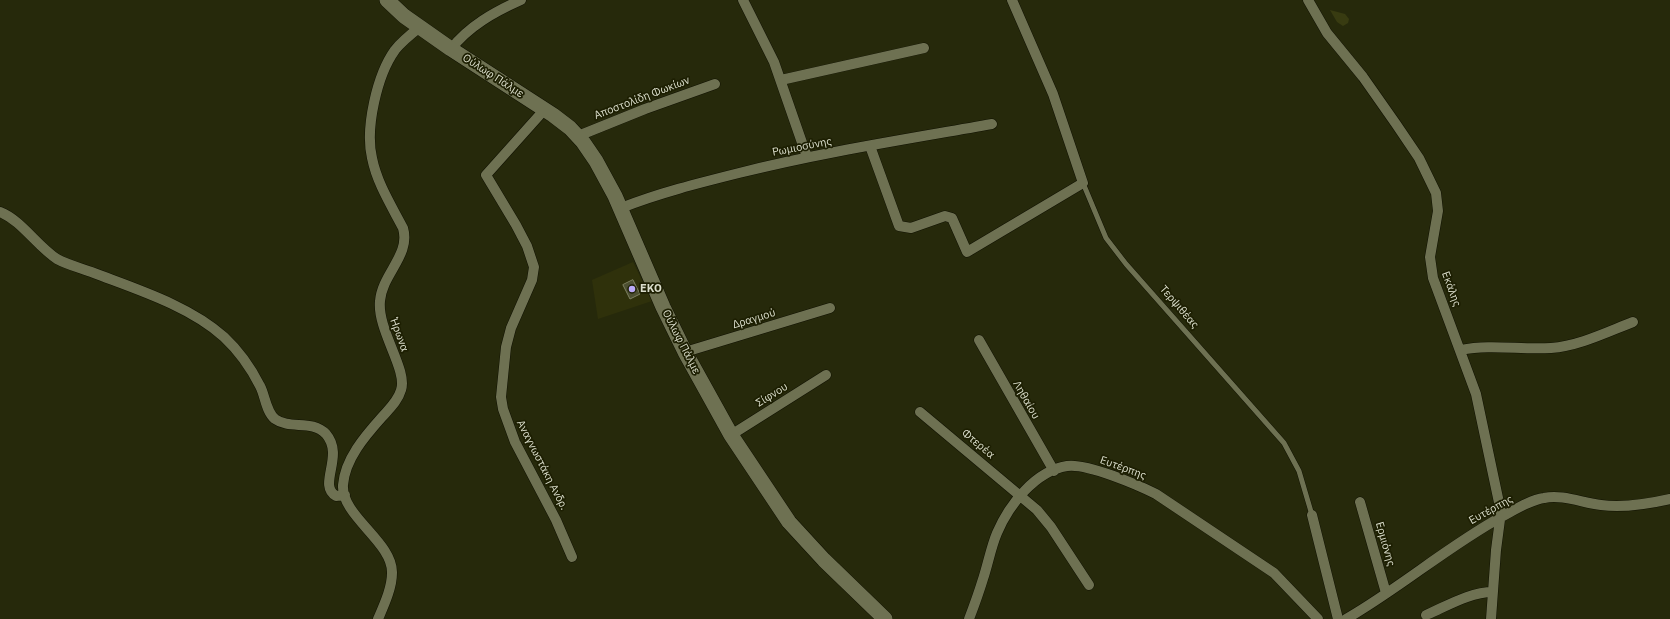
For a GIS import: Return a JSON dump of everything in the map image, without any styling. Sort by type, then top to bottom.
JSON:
[{"type":"street","name":"Ούλωφ Πάλμε","points":[[387,0],[420,27],[451,49],[545,109],[578,136],[596,161],[620,208],[684,352],[731,435],[789,522],[824,560],[884,619]]},
{"type":"street","points":[[451,49],[467,32],[484,19],[521,0]]},
{"type":"street","points":[[743,0],[774,62],[806,157]]},
{"type":"street","name":"Τερψιθέας","points":[[1012,0],[1052,94],[1083,183]]},
{"type":"street","name":"Εκάλης","points":[[1308,0],[1327,33],[1363,77],[1419,158],[1437,196],[1438,208],[1431,246],[1431,267],[1437,290],[1461,350],[1479,404],[1500,507],[1501,517],[1496,550],[1491,619]]},
{"type":"street","name":"Ήρωνα","points":[[345,495],[343,488],[344,480],[355,452],[369,431],[395,402],[402,386],[401,376],[381,322],[380,302],[384,285],[401,254],[405,236],[403,228],[376,175],[369,146],[369,132],[374,103],[387,63],[401,43],[420,27]]},
{"type":"street","points":[[781,80],[924,48]]},
{"type":"street","name":"Αποστολίδη Φωκίων","points":[[578,136],[645,109],[715,84]]},
{"type":"street","name":"Αναγνωστάκη Ανδρ.","points":[[545,109],[486,175],[527,246],[534,267],[530,287],[512,328],[506,348],[501,397],[503,409],[515,442],[556,520],[572,557]]},
{"type":"street","name":"Ρωμιοσύνης","points":[[620,208],[678,188],[806,157],[992,124]]},
{"type":"street","points":[[870,146],[900,226],[911,228],[946,216],[952,218],[967,252],[1083,183]]},
{"type":"street","points":[[0,212],[13,219],[42,248],[57,259],[175,306],[197,318],[223,336],[236,348],[255,377],[264,394],[270,414],[274,418],[284,423],[313,426],[327,435],[334,454],[328,482],[329,488],[336,496],[345,495],[356,515],[386,555],[391,565],[391,580],[378,619]]},
{"type":"street","name":"Δραγμού","points":[[684,352],[830,308]]},
{"type":"street","points":[[1461,350],[1479,347],[1538,349],[1561,347],[1594,337],[1633,322]]},
{"type":"street","name":"Ληθαίου","points":[[979,340],[1054,471]]},
{"type":"street","name":"Σίφνου","points":[[731,435],[826,375]]},
{"type":"street","name":"Φτερέα","points":[[920,412],[1021,495],[1044,518],[1089,585]]},
{"type":"street","name":"Ευτέρπης","points":[[969,619],[997,534],[1011,508],[1021,495],[1039,479],[1054,471],[1069,466],[1084,468],[1124,480],[1156,494],[1274,573],[1318,619]]},
{"type":"street","name":"Ευτέρπης","points":[[1346,619],[1476,531],[1524,505],[1545,497],[1601,505],[1621,506],[1652,503],[1670,499]]},
{"type":"street","name":"Ερμιόνης","points":[[1360,502],[1386,593]]},
{"type":"street","name":"Τερψιθέας","points":[[1312,515],[1338,619]]},
{"type":"street","points":[[1426,615],[1473,596],[1485,592],[1493,592]]},
{"type":"lane","name":"Τερψιθέας","points":[[1083,183],[1106,238],[1126,264],[1284,443],[1299,470],[1312,515]]},
{"type":"shaded area","points":[[1330,10],[1345,14],[1349,19],[1348,23],[1343,26],[1337,22]]},
{"type":"shaded area","points":[[633,262],[652,301],[598,319],[592,280]]},
{"type":"building","points":[[633,280],[640,294],[630,299],[623,285]]},
{"type":"place","name":"EKO","points":[[632,289]]}]
